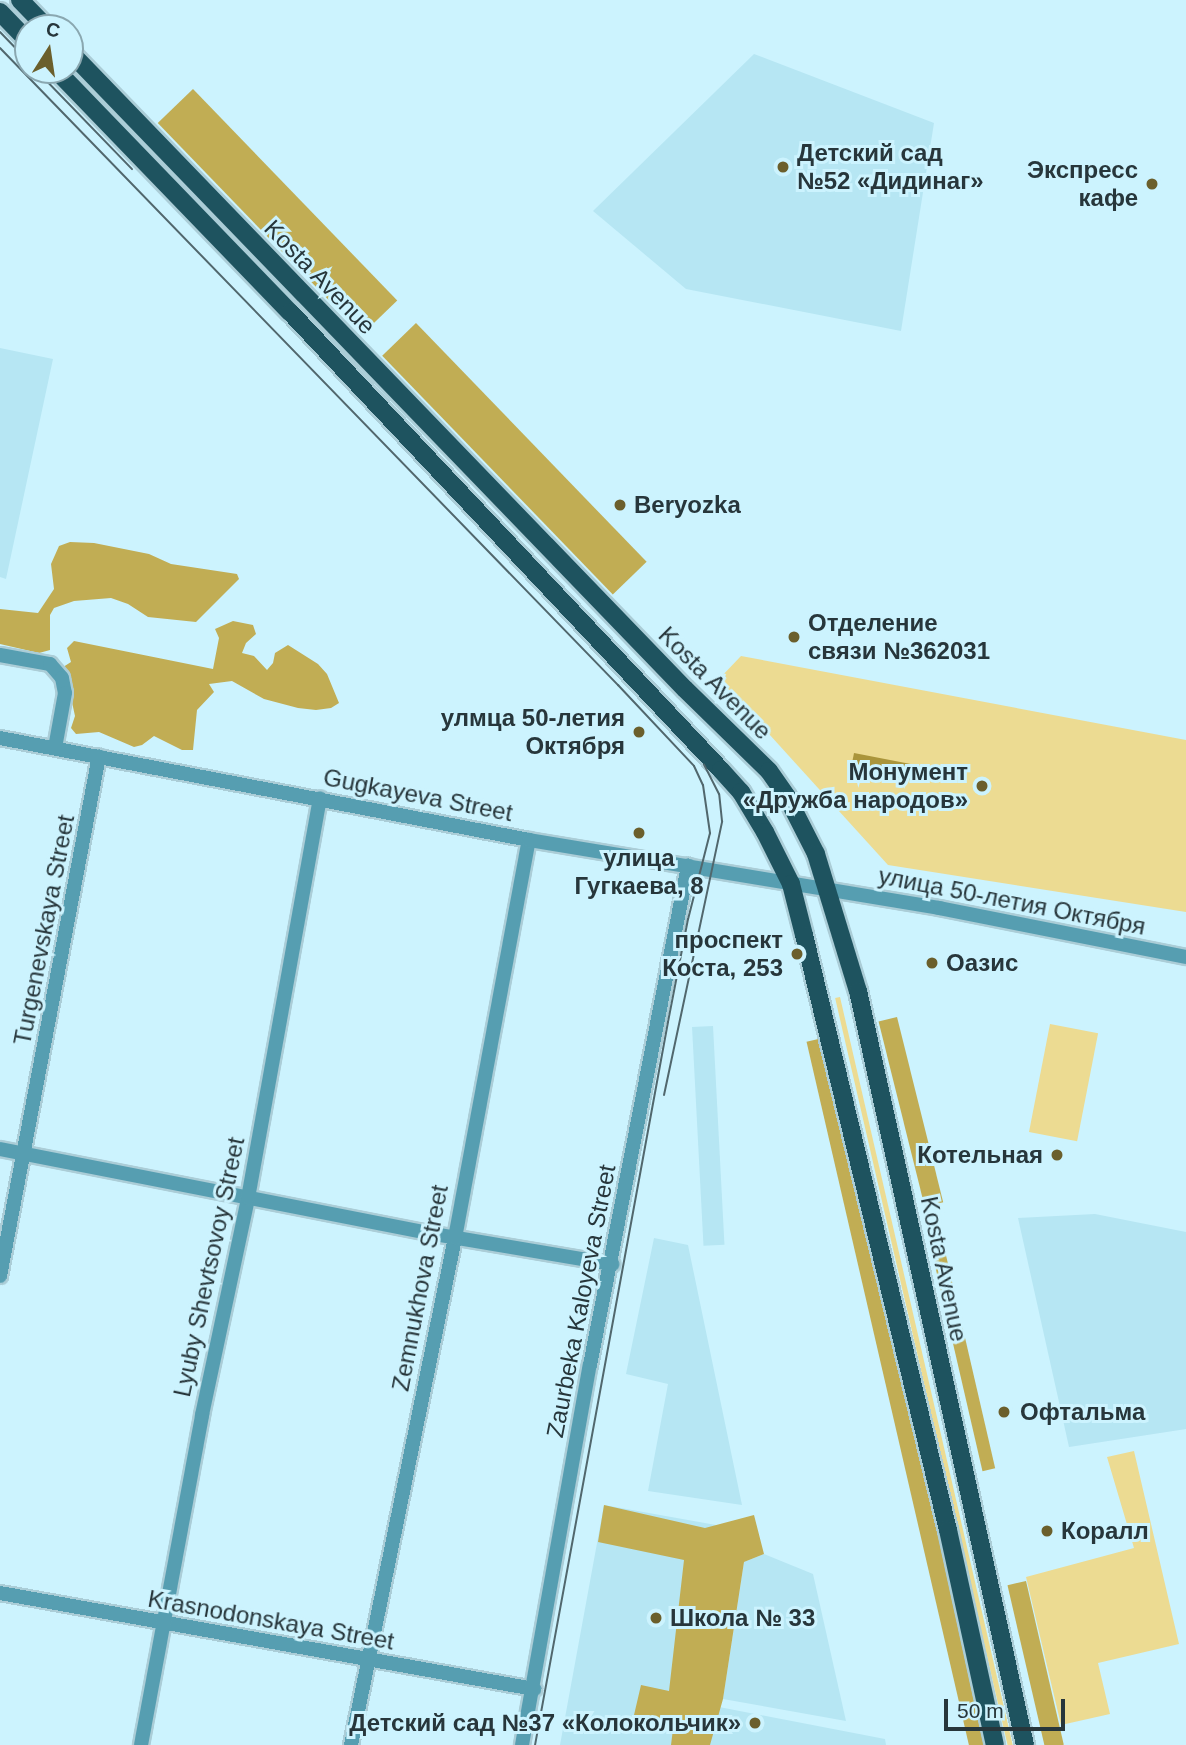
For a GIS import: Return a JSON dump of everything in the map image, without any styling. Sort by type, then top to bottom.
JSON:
[{"type":"main road","points":[[20,0],[34,14]]},
{"type":"main road","points":[[0,12],[14,26]]},
{"type":"main road","name":"Kosta Avenue","points":[[84,67],[675,679],[770,773],[806,831],[829,892],[858,991],[1025,1745]]},
{"type":"main road","name":"Kosta Avenue","points":[[70,84],[290,312],[741,792],[791,884],[948,1530],[995,1745]]},
{"type":"street","points":[[0,655],[50,664],[62,677],[65,693],[55,748]]},
{"type":"street","name":"Gugkayeva Street","points":[[0,738],[529,840],[829,892]]},
{"type":"street","name":"Turgenevskaya Street","points":[[0,1276],[99,756]]},
{"type":"street","name":"Lyuby Shevtsovoy Street","points":[[141,1745],[202,1415],[248,1198],[320,798]]},
{"type":"street","name":"Zemnukhova Street","points":[[351,1745],[366,1660],[455,1238],[529,840]]},
{"type":"street","name":"Zaurbeka Kaloyeva Street","points":[[522,1745],[590,1365],[612,1264],[688,866]]},
{"type":"street","name":"улица 50-летия Октября","points":[[829,892],[939,908],[1186,957]]},
{"type":"street","points":[[0,1149],[455,1238],[612,1264]]},
{"type":"street","name":"Krasnodonskaya Street","points":[[0,1593],[534,1689]]},
{"type":"shaded area","name":"Детский сад №52 «Дидинаг»","points":[[754,54],[934,123],[901,331],[686,289],[593,211]]},
{"type":"shaded area","points":[[193,89],[397,300],[362,335],[158,123]]},
{"type":"shaded area","points":[[416,323],[647,562],[613,594],[382,356]]},
{"type":"shaded area","points":[[0,348],[53,359],[6,579],[0,577]]},
{"type":"shaded area","points":[[70,542],[94,543],[149,554],[171,564],[237,574],[239,579],[196,622],[148,617],[128,604],[111,598],[74,601],[54,608],[50,615],[50,650],[39,653],[0,644],[0,609],[38,613],[54,589],[51,564],[59,546]]},
{"type":"shaded area","points":[[233,621],[253,625],[256,634],[246,643],[242,653],[254,656],[267,670],[273,663],[275,653],[288,645],[318,664],[327,674],[339,703],[331,708],[316,710],[298,708],[264,699],[232,681],[209,684],[214,692],[197,710],[193,750],[182,750],[154,736],[142,745],[134,747],[99,732],[76,734],[71,728],[75,716],[70,693],[60,669],[71,662],[67,648],[74,641],[213,669],[219,638],[215,629]]},
{"type":"shaded area","points":[[741,656],[1186,740],[1186,912],[888,865],[719,679]]},
{"type":"shaded area","points":[[854,753],[913,764],[910,780],[851,769]]},
{"type":"shaded area","points":[[840,997],[1013,1745],[1008,1745],[835,998]]},
{"type":"shaded area","points":[[897,1017],[943,1202],[925,1207],[879,1022]]},
{"type":"shaded area","points":[[1050,1024],[1098,1033],[1077,1141],[1029,1132]]},
{"type":"shaded area","points":[[713,1026],[724,1245],[703,1246],[692,1027]]},
{"type":"shaded area","points":[[827,1037],[990,1745],[969,1745],[807,1042]]},
{"type":"shaded area","points":[[1095,1214],[1186,1232],[1186,1429],[1069,1447],[1018,1218]]},
{"type":"shaded area","points":[[654,1238],[688,1245],[742,1505],[648,1491],[668,1384],[626,1374]]},
{"type":"shaded area","points":[[945,1251],[995,1468],[982,1471],[932,1254]]},
{"type":"shaded area","points":[[1134,1451],[1179,1644],[1098,1663],[1110,1714],[1061,1725],[1026,1577],[1134,1548],[1107,1457]]},
{"type":"shaded area","name":"Школа № 33","points":[[604,1505],[744,1530],[714,1706],[885,1739],[886,1745],[560,1745]]},
{"type":"shaded area","points":[[604,1505],[705,1528],[754,1515],[764,1554],[744,1562],[723,1699],[710,1745],[671,1745],[674,1721],[634,1715],[641,1685],[669,1691],[684,1560],[598,1542]]},
{"type":"shaded area","points":[[764,1554],[813,1574],[846,1721],[723,1699],[744,1562]]},
{"type":"shaded area","points":[[1026,1581],[1064,1745],[1044,1745],[1007,1585]]},
{"type":"tram line","points":[[0,32],[14,46]]},
{"type":"tram line","points":[[0,48],[618,685],[694,766],[703,785],[710,833],[688,919],[668,1022],[535,1745]]},
{"type":"tram line","points":[[50,84],[132,169]]},
{"type":"tram line","points":[[664,1095],[722,821],[719,794],[704,765]]},
{"type":"place","name":"Детский сад №52 «Дидинаг»","points":[[783,167]]},
{"type":"place","name":"Экспресс кафе","points":[[1152,184]]},
{"type":"place","name":"Beryozka","points":[[620,505]]},
{"type":"place","name":"Отделение связи №362031","points":[[794,637]]},
{"type":"place","name":"улмца 50-летия Октября","points":[[639,732]]},
{"type":"place","name":"Монумент «Дружба народов»","points":[[982,786]]},
{"type":"place","name":"улица Гугкаева, 8","points":[[639,833]]},
{"type":"place","name":"проспект Коста, 253","points":[[797,954]]},
{"type":"place","name":"Оазис","points":[[932,963]]},
{"type":"place","name":"Котельная","points":[[1057,1155]]},
{"type":"place","name":"Офтальма","points":[[1004,1412]]},
{"type":"place","name":"Коралл","points":[[1047,1531]]},
{"type":"place","name":"Школа № 33","points":[[656,1618]]},
{"type":"place","name":"Детский сад №37 «Колокольчик»","points":[[755,1723]]}]
